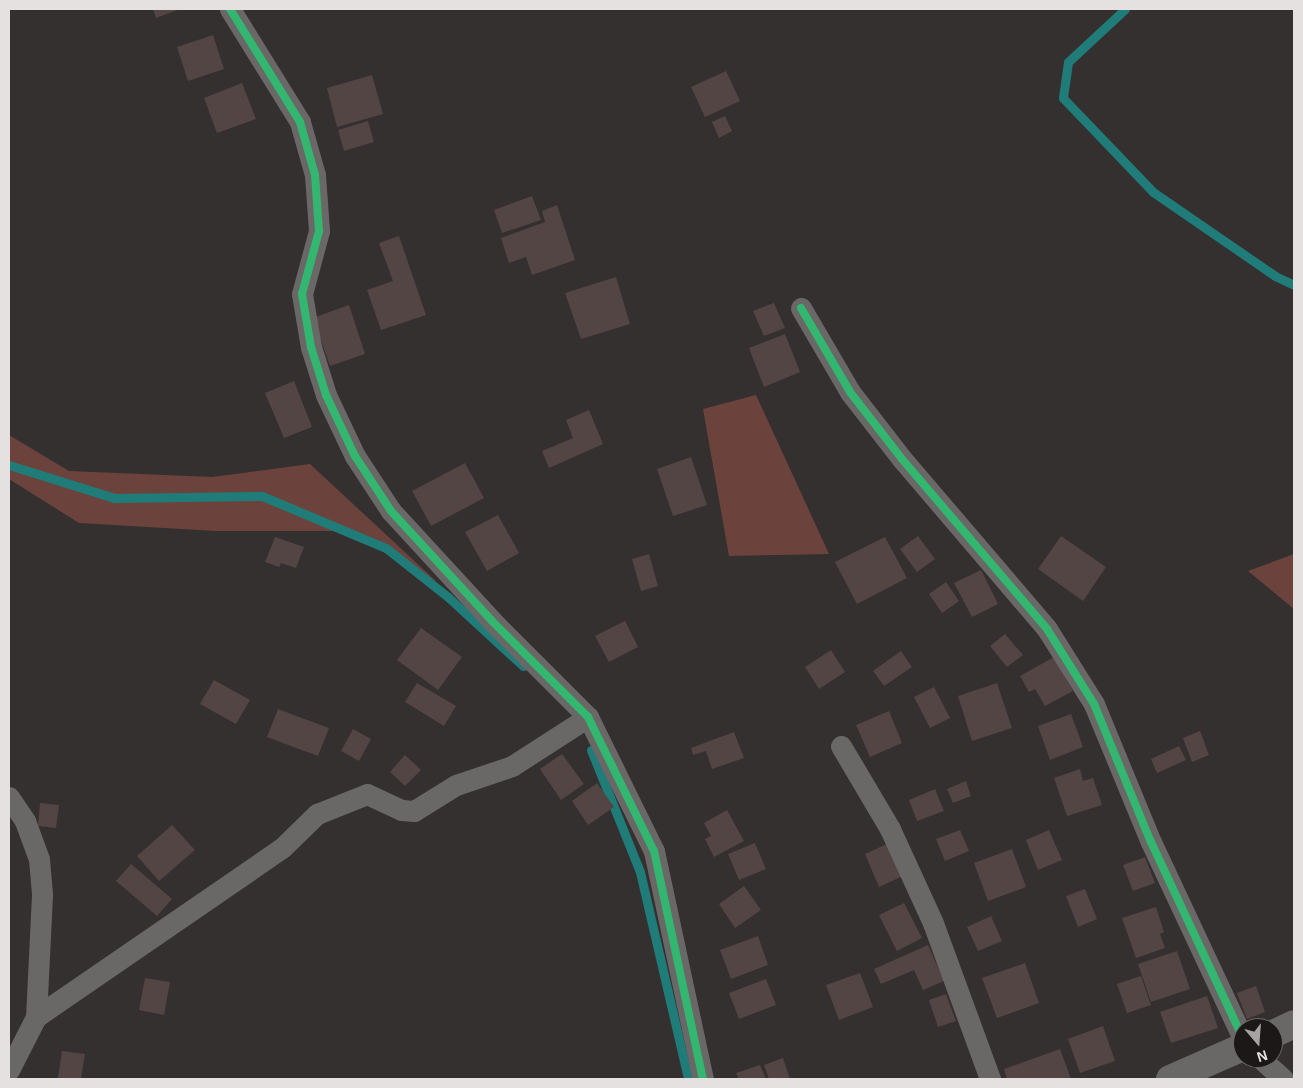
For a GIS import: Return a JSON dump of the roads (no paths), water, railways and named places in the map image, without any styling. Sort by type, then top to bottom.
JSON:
[{"type":"street","points":[[230,9],[300,122],[315,175],[319,232],[302,294],[311,346],[324,387],[355,456],[392,511],[492,621],[588,717],[654,851],[703,1079]]},
{"type":"street","points":[[801,308],[850,392],[902,459],[1047,629],[1094,704],[1151,842],[1234,1018]]},
{"type":"street","points":[[36,1017],[275,853],[317,814],[367,794],[401,810],[414,811],[456,785],[512,766],[588,717]]},
{"type":"street","points":[[841,746],[890,829],[933,922],[990,1079]]},
{"type":"street","points":[[9,797],[25,820],[39,859],[42,895],[36,1017],[9,1070]]},
{"type":"street","points":[[1170,1079],[1233,1051]]},
{"type":"street","points":[[1271,1068],[1283,1079]]},
{"type":"waterway","points":[[1125,9],[1068,62],[1063,98],[1153,192],[1275,276],[1294,285]]},
{"type":"waterway","points":[[9,465],[114,498],[262,496],[386,548],[448,597],[523,666]]},
{"type":"waterway","points":[[591,750],[640,872],[688,1079]]}]
